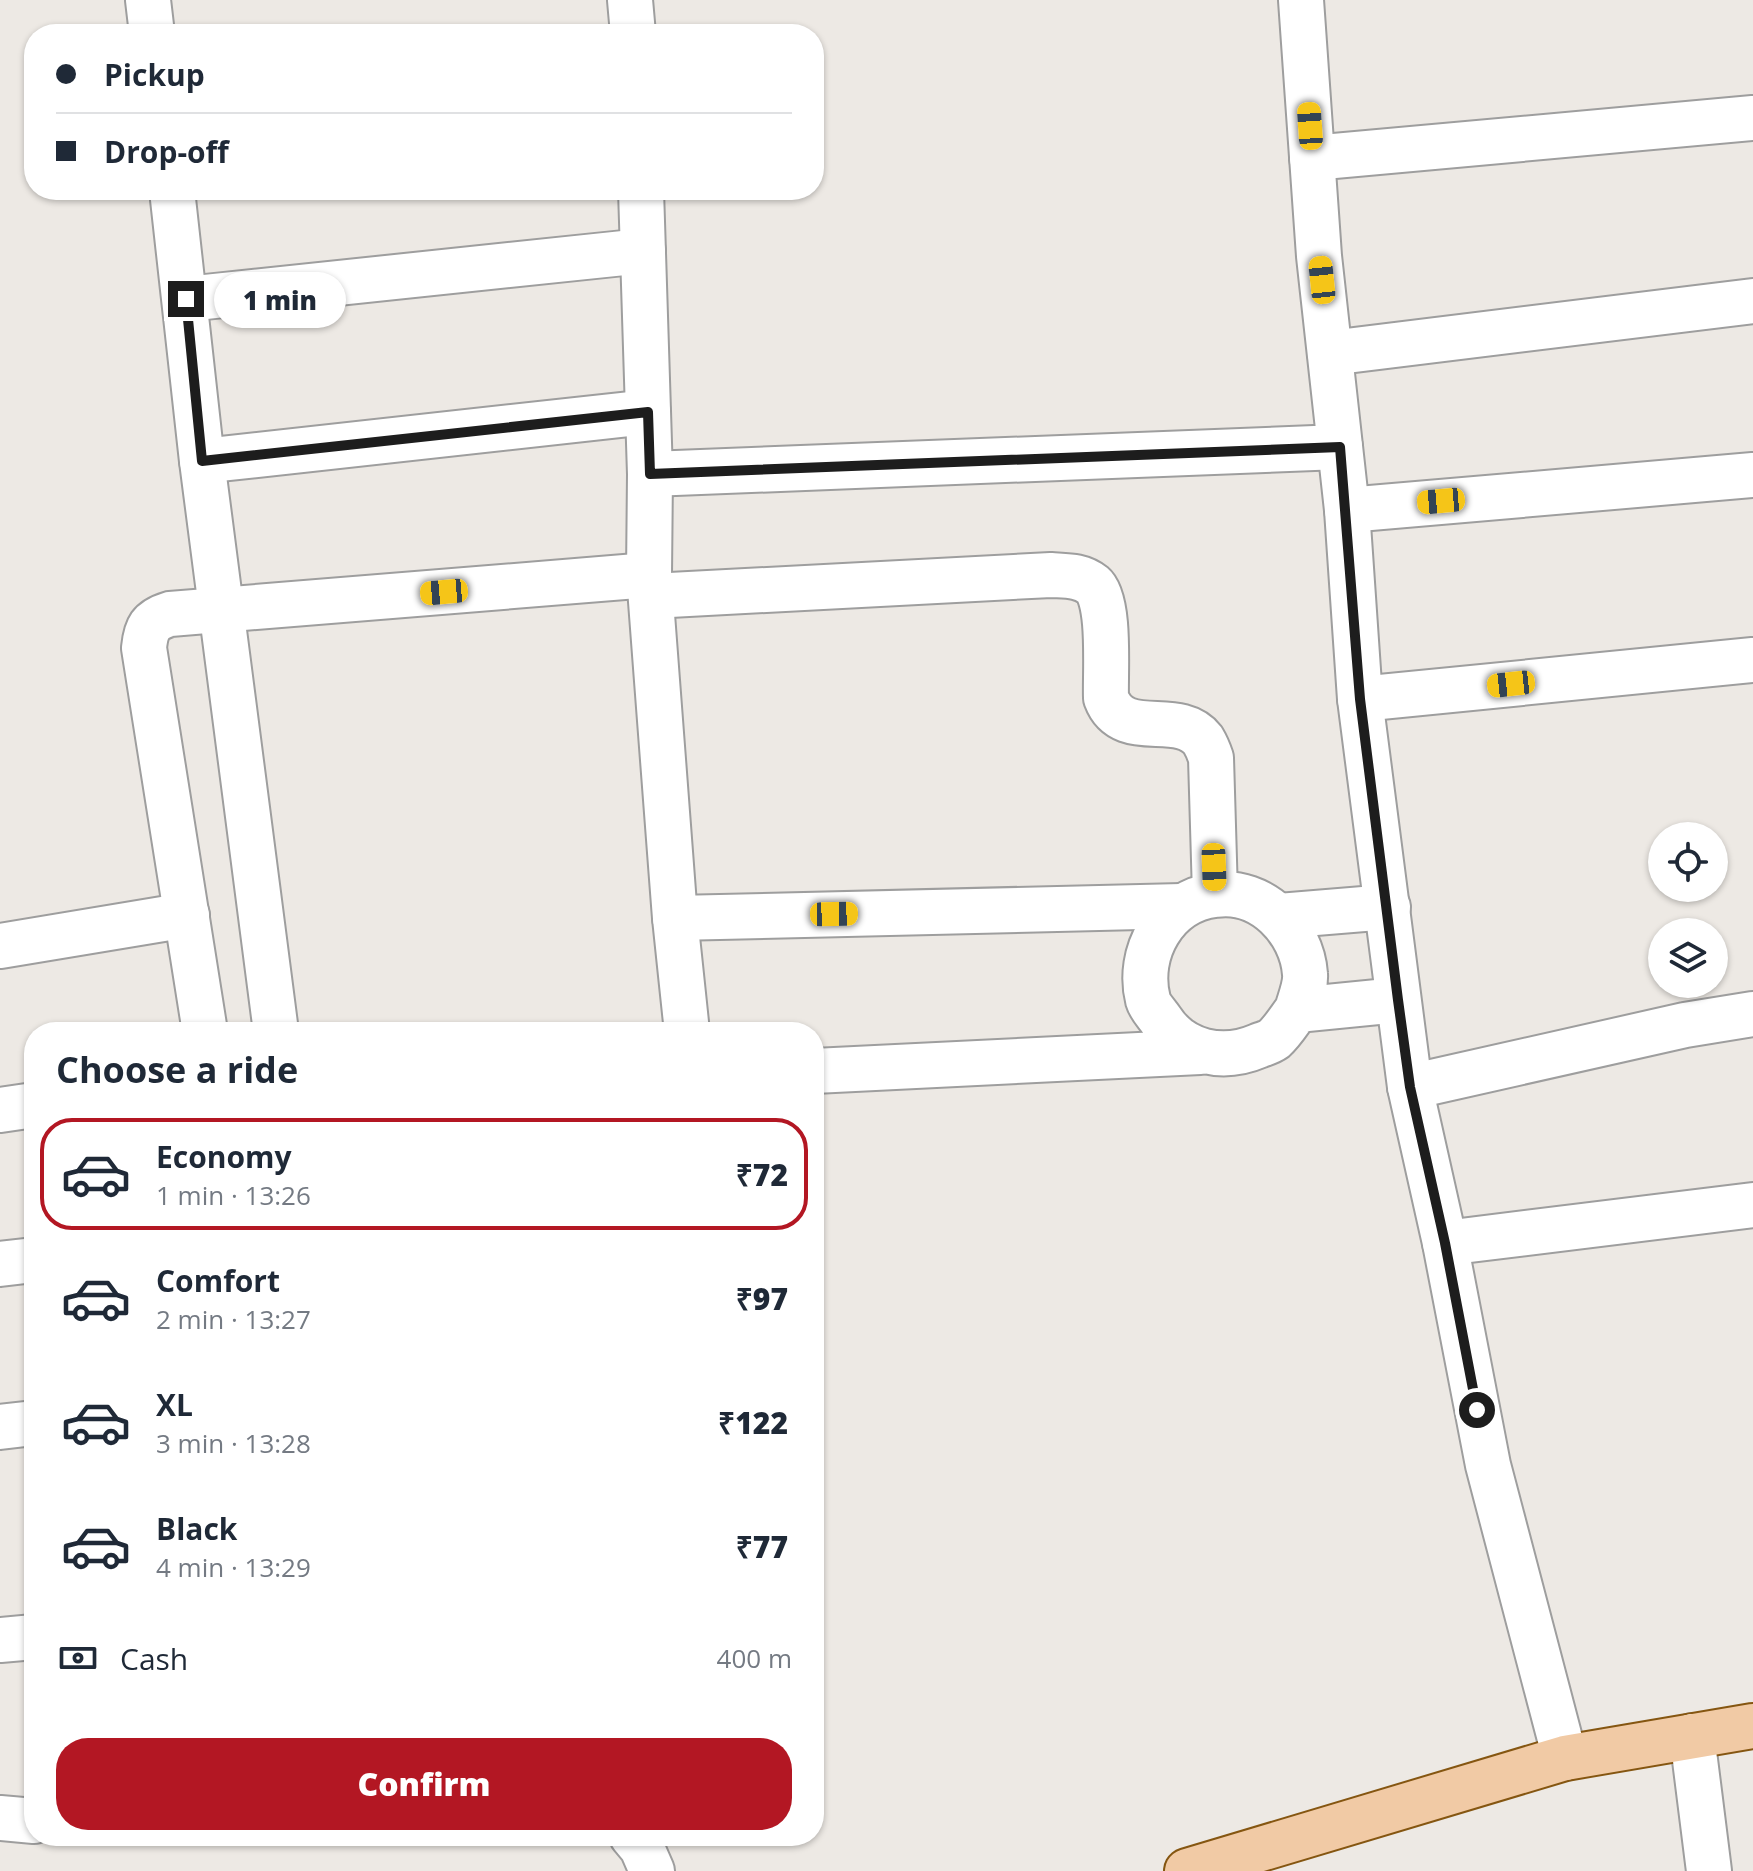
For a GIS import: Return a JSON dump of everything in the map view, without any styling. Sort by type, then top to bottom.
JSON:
[{"type":"main road","points":[[1187,1871],[1272,1858],[1565,1758],[1753,1726]]},
{"type":"street","points":[[148,0],[151,24]]},
{"type":"street","points":[[630,0],[632,24]]},
{"type":"street","points":[[1301,0],[1312,158],[1347,510],[1360,699],[1410,1087],[1445,1243],[1488,1465],[1565,1758]]},
{"type":"street","points":[[1312,158],[1753,118]]},
{"type":"street","points":[[173,200],[202,461],[275,1022]]},
{"type":"street","points":[[641,200],[650,474],[650,586],[686,1022]]},
{"type":"street","points":[[186,299],[643,251]]},
{"type":"street","points":[[1330,353],[1753,301]]},
{"type":"street","points":[[202,461],[648,412]]},
{"type":"street","points":[[650,474],[1340,447]]},
{"type":"street","points":[[1347,510],[1753,475]]},
{"type":"street","points":[[203,1022],[144,648],[146,630],[154,618],[170,614],[650,586],[1051,575],[1077,576],[1095,587],[1104,603],[1106,698],[1111,713],[1123,721],[1192,731],[1204,741],[1211,758],[1199,900],[1157,931],[1144,965],[1149,1002],[1169,1033],[1200,1052]]},
{"type":"street","points":[[1360,699],[1753,660]]},
{"type":"street","points":[[675,918],[1250,898],[1279,916],[1299,944],[1305,977],[1297,1010],[1273,1040],[1238,1055],[1200,1052],[824,1071]]},
{"type":"street","points":[[1279,916],[1388,907]]},
{"type":"street","points":[[0,946],[187,915]]},
{"type":"street","points":[[1297,1010],[1398,1000]]},
{"type":"street","points":[[1410,1087],[1685,1025],[1753,1014]]},
{"type":"street","points":[[0,1110],[24,1106]]},
{"type":"street","points":[[1445,1243],[1753,1205]]},
{"type":"street","points":[[0,1264],[24,1261]]},
{"type":"street","points":[[0,1427],[24,1424]]},
{"type":"street","points":[[0,1640],[24,1638]]},
{"type":"street","points":[[1692,1736],[1709,1871]]},
{"type":"street","points":[[0,1818],[24,1820]]},
{"type":"street","points":[[640,1846],[652,1871]]},
{"type":"route","points":[[186,299],[202,461],[648,412],[650,474],[1340,447],[1360,699],[1410,1087],[1445,1243],[1477,1410]]}]
